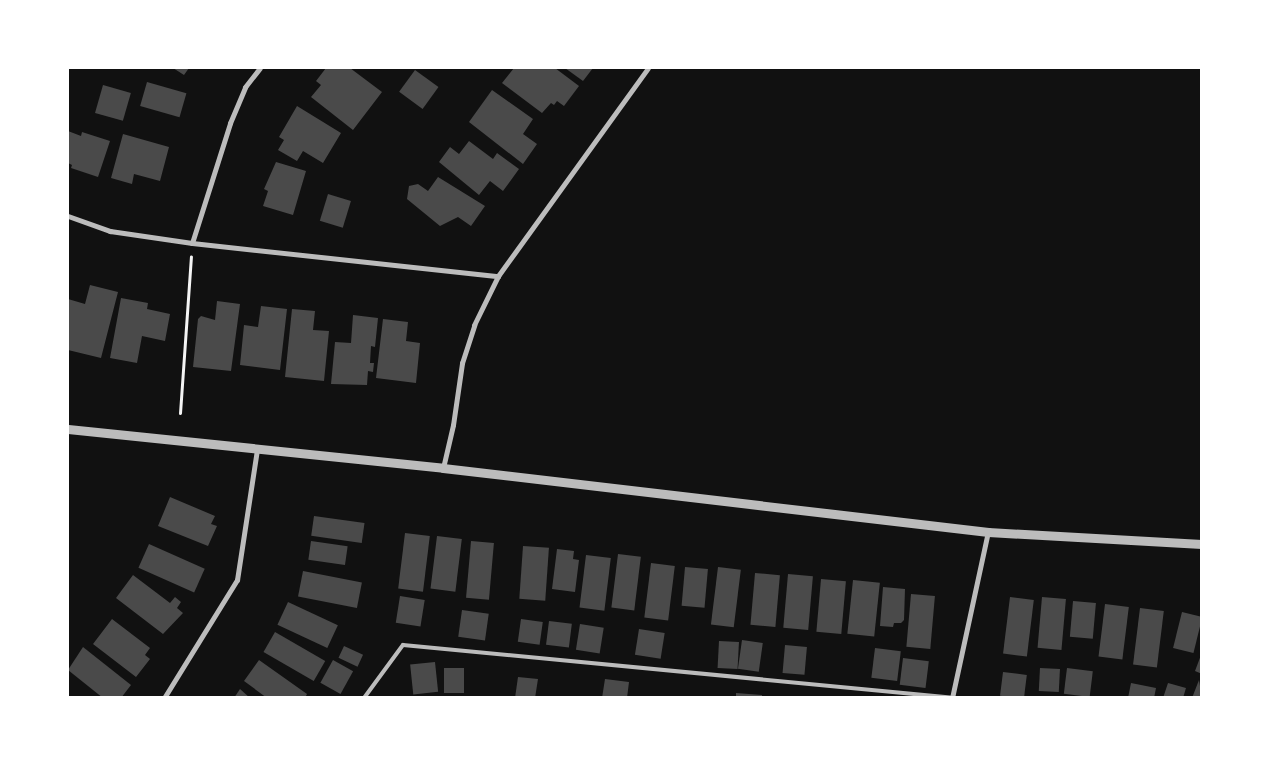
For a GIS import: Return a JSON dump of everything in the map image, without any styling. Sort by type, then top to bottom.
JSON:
[{"type":"street","points":[[192,243],[230,123],[245,87],[260,68]]},
{"type":"street","points":[[443,468],[462,363],[474,325],[498,276],[648,68]]},
{"type":"street","points":[[68,216],[110,231],[192,243],[498,276]]},
{"type":"street","points":[[68,429],[443,468],[988,532],[1202,544]]},
{"type":"street","points":[[164,698],[237,580],[257,449]]},
{"type":"street","points":[[953,697],[988,532]]},
{"type":"lane","points":[[364,698],[403,645],[953,697]]},
{"type":"path","points":[[180,413],[192,243]]},
{"type":"building","points":[[173,68],[189,68],[184,75]]},
{"type":"building","points":[[326,68],[350,68],[382,92],[353,130],[311,97],[321,85],[316,81]]},
{"type":"building","points":[[514,68],[555,68],[579,86],[564,106],[557,101],[554,105],[551,103],[542,113],[502,83]]},
{"type":"building","points":[[565,68],[593,68],[583,81]]},
{"type":"building","points":[[415,70],[438,87],[423,109],[399,92]]},
{"type":"building","points":[[147,82],[186,93],[180,117],[140,106]]},
{"type":"building","points":[[103,85],[131,93],[123,121],[95,113]]},
{"type":"building","points":[[492,90],[533,119],[523,134],[537,144],[523,164],[469,122]]},
{"type":"building","points":[[297,106],[341,133],[323,163],[303,151],[297,161],[278,150],[284,140],[279,137]]},
{"type":"building","points":[[68,131],[81,136],[82,132],[110,141],[98,177],[71,168],[72,165],[68,163]]},
{"type":"building","points":[[123,134],[169,147],[160,181],[134,174],[132,184],[111,178]]},
{"type":"building","points":[[469,141],[493,159],[497,153],[519,169],[503,191],[490,181],[479,195],[439,162],[450,147],[459,154]]},
{"type":"building","points":[[276,162],[306,171],[293,215],[263,206],[268,191],[264,189]]},
{"type":"building","points":[[438,177],[485,206],[471,226],[458,217],[440,226],[407,199],[409,186],[418,184],[428,191]]},
{"type":"building","points":[[328,194],[351,201],[343,228],[320,221]]},
{"type":"building","points":[[90,285],[118,292],[101,358],[68,350],[68,299],[85,304]]},
{"type":"building","points":[[121,298],[148,303],[147,309],[170,314],[165,341],[142,336],[137,363],[110,358]]},
{"type":"building","points":[[217,301],[240,304],[231,371],[193,367],[198,319],[201,316],[215,320]]},
{"type":"building","points":[[261,306],[287,309],[280,370],[240,365],[244,325],[258,327]]},
{"type":"building","points":[[292,309],[315,311],[313,330],[329,331],[324,381],[285,377]]},
{"type":"building","points":[[353,315],[378,318],[375,347],[371,346],[370,363],[374,363],[373,372],[368,371],[367,385],[331,384],[335,342],[351,343]]},
{"type":"building","points":[[383,319],[408,322],[406,341],[420,343],[416,383],[376,378]]},
{"type":"building","points":[[170,497],[215,516],[211,524],[217,526],[208,546],[158,526]]},
{"type":"building","points":[[314,516],[365,523],[362,543],[311,536]]},
{"type":"building","points":[[405,533],[430,536],[423,592],[398,589]]},
{"type":"building","points":[[437,536],[462,539],[455,592],[431,589]]},
{"type":"building","points":[[311,541],[348,546],[345,565],[308,560]]},
{"type":"building","points":[[471,541],[494,543],[489,600],[466,598]]},
{"type":"building","points":[[149,544],[205,569],[194,593],[138,568]]},
{"type":"building","points":[[523,546],[549,548],[545,601],[519,599]]},
{"type":"building","points":[[557,549],[574,551],[573,559],[579,560],[575,592],[552,589]]},
{"type":"building","points":[[618,554],[641,557],[634,610],[611,608]]},
{"type":"building","points":[[586,555],[611,558],[604,611],[580,608]]},
{"type":"building","points":[[651,563],[675,566],[668,621],[644,618]]},
{"type":"building","points":[[685,567],[708,569],[705,608],[682,606]]},
{"type":"building","points":[[718,567],[741,570],[734,627],[711,625]]},
{"type":"building","points":[[303,571],[362,582],[357,608],[298,597]]},
{"type":"building","points":[[755,573],[780,575],[775,627],[750,625]]},
{"type":"building","points":[[788,574],[813,576],[808,630],[783,628]]},
{"type":"building","points":[[133,575],[170,603],[175,597],[181,602],[177,608],[183,613],[163,634],[116,598]]},
{"type":"building","points":[[821,579],[846,581],[841,634],[816,632]]},
{"type":"building","points":[[853,580],[880,583],[874,637],[847,634]]},
{"type":"building","points":[[883,587],[905,589],[904,620],[901,623],[894,623],[893,627],[880,626]]},
{"type":"building","points":[[911,594],[935,596],[930,649],[906,647]]},
{"type":"building","points":[[400,596],[425,600],[420,627],[396,623]]},
{"type":"building","points":[[1010,597],[1034,600],[1027,656],[1003,654]]},
{"type":"building","points":[[1042,597],[1066,599],[1061,650],[1038,648]]},
{"type":"building","points":[[1073,601],[1096,603],[1093,639],[1070,637]]},
{"type":"building","points":[[288,602],[338,625],[327,648],[277,625]]},
{"type":"building","points":[[1105,604],[1129,607],[1122,660],[1099,657]]},
{"type":"building","points":[[1140,608],[1164,611],[1157,667],[1133,665]]},
{"type":"building","points":[[462,610],[489,614],[485,640],[458,637]]},
{"type":"building","points":[[1182,612],[1202,617],[1193,653],[1173,648]]},
{"type":"building","points":[[112,619],[150,648],[145,655],[150,659],[136,677],[93,644]]},
{"type":"building","points":[[521,619],[543,622],[540,645],[518,642]]},
{"type":"building","points":[[549,621],[572,624],[569,648],[546,645]]},
{"type":"building","points":[[580,624],[604,628],[600,653],[576,650]]},
{"type":"building","points":[[639,629],[665,633],[661,659],[635,655]]},
{"type":"building","points":[[275,632],[325,661],[314,681],[264,652]]},
{"type":"building","points":[[742,640],[763,643],[759,672],[738,669]]},
{"type":"building","points":[[719,641],[739,642],[738,669],[718,668]]},
{"type":"building","points":[[785,645],[807,647],[804,675],[783,673]]},
{"type":"building","points":[[344,646],[363,655],[358,667],[339,658]]},
{"type":"building","points":[[83,647],[131,685],[121,698],[103,698],[68,670]]},
{"type":"building","points":[[875,648],[901,651],[897,681],[871,678]]},
{"type":"building","points":[[1202,655],[1202,674],[1195,671]]},
{"type":"building","points":[[903,658],[929,661],[926,688],[900,685]]},
{"type":"building","points":[[259,660],[307,694],[305,698],[267,698],[244,681]]},
{"type":"building","points":[[333,660],[353,671],[341,694],[320,683]]},
{"type":"building","points":[[435,662],[438,692],[413,694],[410,665]]},
{"type":"building","points":[[444,668],[464,668],[464,693],[444,693]]},
{"type":"building","points":[[1040,668],[1060,669],[1059,692],[1039,691]]},
{"type":"building","points":[[1067,668],[1093,671],[1090,697],[1064,694]]},
{"type":"building","points":[[1003,672],[1027,675],[1024,698],[1000,696]]},
{"type":"building","points":[[518,677],[538,679],[535,698],[515,698]]},
{"type":"building","points":[[605,679],[629,682],[627,698],[602,698]]},
{"type":"building","points":[[1199,680],[1202,698],[1192,698]]},
{"type":"building","points":[[1131,683],[1156,688],[1154,698],[1128,698]]},
{"type":"building","points":[[1168,683],[1186,688],[1183,698],[1163,698]]},
{"type":"building","points":[[240,689],[250,698],[234,698]]},
{"type":"building","points":[[736,693],[762,695],[762,698],[736,698]]}]
